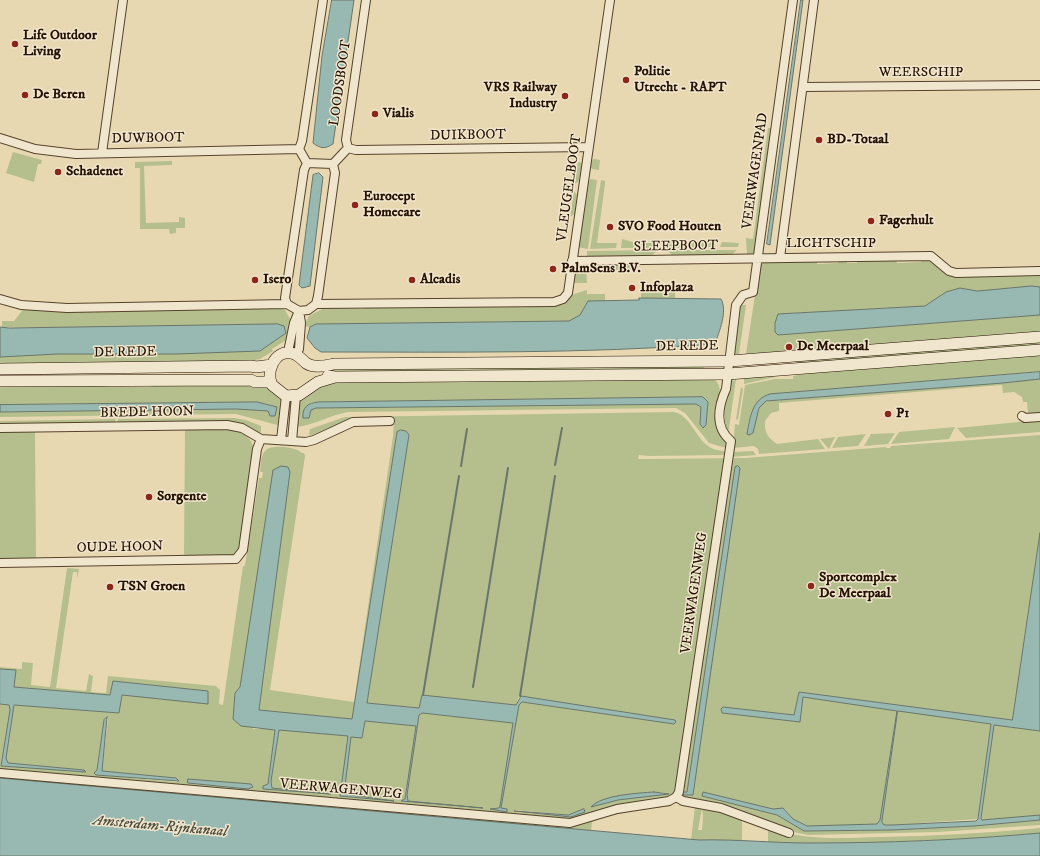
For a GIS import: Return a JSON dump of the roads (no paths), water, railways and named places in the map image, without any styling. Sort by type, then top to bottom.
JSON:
[{"type":"main road","name":"DE REDE","points":[[310,363],[325,366],[334,364],[728,361],[1040,337]]},
{"type":"main road","points":[[292,350],[295,354],[310,363],[311,382],[293,394],[275,389],[270,380],[270,362],[292,350]]},
{"type":"main road","name":"DE REDE","points":[[311,382],[329,376],[726,374],[1040,350]]},
{"type":"main road","name":"DE REDE","points":[[0,369],[251,366],[256,368],[270,362]]},
{"type":"main road","name":"DE REDE","points":[[0,381],[251,380],[255,382],[270,380]]},
{"type":"street","points":[[102,153],[123,0]]},
{"type":"street","points":[[307,163],[299,149],[302,141],[323,0]]},
{"type":"street","name":"LOODSBOOT","points":[[348,148],[346,140],[366,0]]},
{"type":"street","name":"VLEUGELBOOT","points":[[316,304],[554,302],[564,299],[568,293],[610,0]]},
{"type":"street","name":"VEERWAGENPAD","points":[[728,361],[737,302],[746,293],[752,292],[793,0]]},
{"type":"street","name":"LICHTSCHIP","points":[[814,0],[780,258],[931,256],[949,271],[956,273],[1040,271]]},
{"type":"street","name":"WEERSCHIP","points":[[803,87],[1040,85]]},
{"type":"street","name":"DUWBOOT","points":[[0,138],[35,150],[53,152],[102,153],[299,149]]},
{"type":"street","name":"DUIKBOOT","points":[[348,148],[356,150],[589,147]]},
{"type":"street","points":[[307,163],[333,164],[348,148]]},
{"type":"street","points":[[287,304],[285,298],[304,170],[307,163]]},
{"type":"street","points":[[299,312],[308,310],[316,304],[318,296],[335,172],[333,164]]},
{"type":"street","name":"SLEEPBOOT","points":[[572,261],[780,258]]},
{"type":"street","points":[[0,299],[22,304],[67,308],[287,304],[299,312],[301,323],[292,350]]},
{"type":"street","name":"VEERWAGENWEG","points":[[0,773],[570,823],[617,809],[669,801],[676,797],[679,792],[731,440],[721,431],[718,423],[723,396],[721,389],[726,374],[728,361]]},
{"type":"street","points":[[281,440],[293,394]]},
{"type":"street","points":[[292,441],[293,394]]},
{"type":"street","points":[[1022,416],[1025,418],[1040,417]]},
{"type":"street","name":"BREDE HOON","points":[[0,428],[227,425],[242,428],[261,439],[310,442],[353,422],[390,421]]},
{"type":"street","name":"OUDE HOON","points":[[0,563],[233,560],[240,557],[243,550],[258,449],[261,439]]},
{"type":"street","points":[[676,797],[683,801],[721,808],[788,833]]},
{"type":"water","points":[[332,0],[354,0],[333,144],[323,148],[313,143],[322,56]]},
{"type":"water","points":[[801,0],[803,0],[770,245],[767,244]]},
{"type":"water","points":[[319,173],[323,177],[310,286],[302,288],[299,285],[313,175]]},
{"type":"water","points":[[1032,286],[1040,287],[1040,315],[778,335],[775,332],[775,323],[778,314],[925,306],[946,292],[960,288],[977,291]]},
{"type":"water","points":[[639,298],[721,299],[724,309],[721,328],[715,344],[567,351],[321,352],[315,348],[307,338],[310,327],[316,324],[569,321],[580,315],[588,301],[639,300]]},
{"type":"water","points":[[278,324],[284,326],[286,333],[260,351],[176,354],[58,354],[0,357],[0,327]]},
{"type":"water","points":[[1040,372],[1040,379],[1003,383],[766,401],[759,408],[753,433],[749,435],[747,434],[751,415],[756,404],[764,396],[770,394]]},
{"type":"water","points":[[703,397],[708,402],[706,425],[703,428],[700,424],[701,407],[696,404],[316,408],[311,410],[309,418],[303,418],[306,406],[311,403],[318,402]]},
{"type":"water","points":[[257,402],[277,407],[275,416],[270,416],[268,411],[236,409],[0,412],[0,405]]},
{"type":"water","points":[[401,430],[406,431],[409,435],[367,703],[419,708],[422,695],[516,705],[521,696],[675,720],[676,722],[674,724],[522,702],[519,705],[501,808],[507,809],[507,812],[490,809],[499,808],[500,806],[513,723],[422,713],[419,715],[407,795],[408,801],[483,808],[401,801],[405,799],[416,726],[365,721],[362,738],[351,737],[344,794],[394,801],[340,796],[348,736],[279,730],[271,781],[272,788],[331,794],[263,789],[263,786],[268,784],[275,730],[241,726],[233,719],[235,693],[240,687],[273,470],[281,466],[288,467],[290,472],[259,710],[352,719],[397,432]]},
{"type":"water","points":[[738,466],[740,468],[693,795],[683,795],[683,792],[687,792],[735,467]]},
{"type":"water","points":[[1040,533],[1040,731],[994,725],[981,818],[982,820],[1040,815],[1040,820],[974,826],[892,830],[804,831],[777,815],[702,796],[703,792],[773,809],[783,808],[793,819],[807,826],[877,824],[880,820],[897,711],[803,697],[800,722],[722,713],[721,709],[723,707],[794,715],[799,692],[1012,720]],"holes":[[[898,711],[991,724],[978,819],[976,821],[884,825],[882,822]]]},
{"type":"water","points":[[0,669],[16,670],[14,687],[110,695],[113,681],[208,691],[208,704],[122,695],[119,713],[14,705],[6,758],[8,763],[84,770],[86,772],[1,766],[10,710],[9,705],[0,704]]},
{"type":"water","points":[[107,717],[102,771],[176,778],[179,781],[96,775],[94,773],[97,770],[104,720]]},
{"type":"water","name":"Amsterdam-Rijnkanaal","points":[[0,778],[699,840],[795,843],[924,841],[1040,833],[1040,856],[0,856]]},
{"type":"water","points":[[188,779],[251,784],[253,787],[248,789],[188,783]]},
{"type":"water","points":[[654,792],[669,794],[618,800],[591,807],[596,803],[611,797]]},
{"type":"water","points":[[584,809],[585,812],[571,817],[514,811],[568,815]]},
{"type":"waterway","points":[[555,465],[562,428]]},
{"type":"waterway","points":[[461,466],[467,429]]},
{"type":"waterway","points":[[473,687],[508,468]]},
{"type":"waterway","points":[[423,695],[459,476]]},
{"type":"waterway","points":[[520,696],[555,476]]},
{"type":"place","name":"Life Outdoor Living","points":[[15,44]]},
{"type":"place","name":"Politie Utrecht - RAPT","points":[[626,80]]},
{"type":"place","name":"De Beren","points":[[25,95]]},
{"type":"place","name":"VRS Railway Industry","points":[[565,96]]},
{"type":"place","name":"Vialis","points":[[375,114]]},
{"type":"place","name":"BD-Totaal","points":[[819,140]]},
{"type":"place","name":"Schadenet","points":[[58,172]]},
{"type":"place","name":"Eurocept Homecare","points":[[355,205]]},
{"type":"place","name":"Fagerhult","points":[[871,221]]},
{"type":"place","name":"SVO Food Houten","points":[[610,227]]},
{"type":"place","name":"PalmSens B.V.","points":[[553,269]]},
{"type":"place","name":"Isero","points":[[255,280]]},
{"type":"place","name":"Alcadis","points":[[412,280]]},
{"type":"place","name":"Infoplaza","points":[[632,288]]},
{"type":"place","name":"De Meerpaal","points":[[789,347]]},
{"type":"place","name":"P1","points":[[888,414]]},
{"type":"place","name":"Sorgente","points":[[149,497]]},
{"type":"place","name":"Sportcomplex De Meerpaal","points":[[811,586]]},
{"type":"place","name":"TSN Groen","points":[[110,587]]}]
